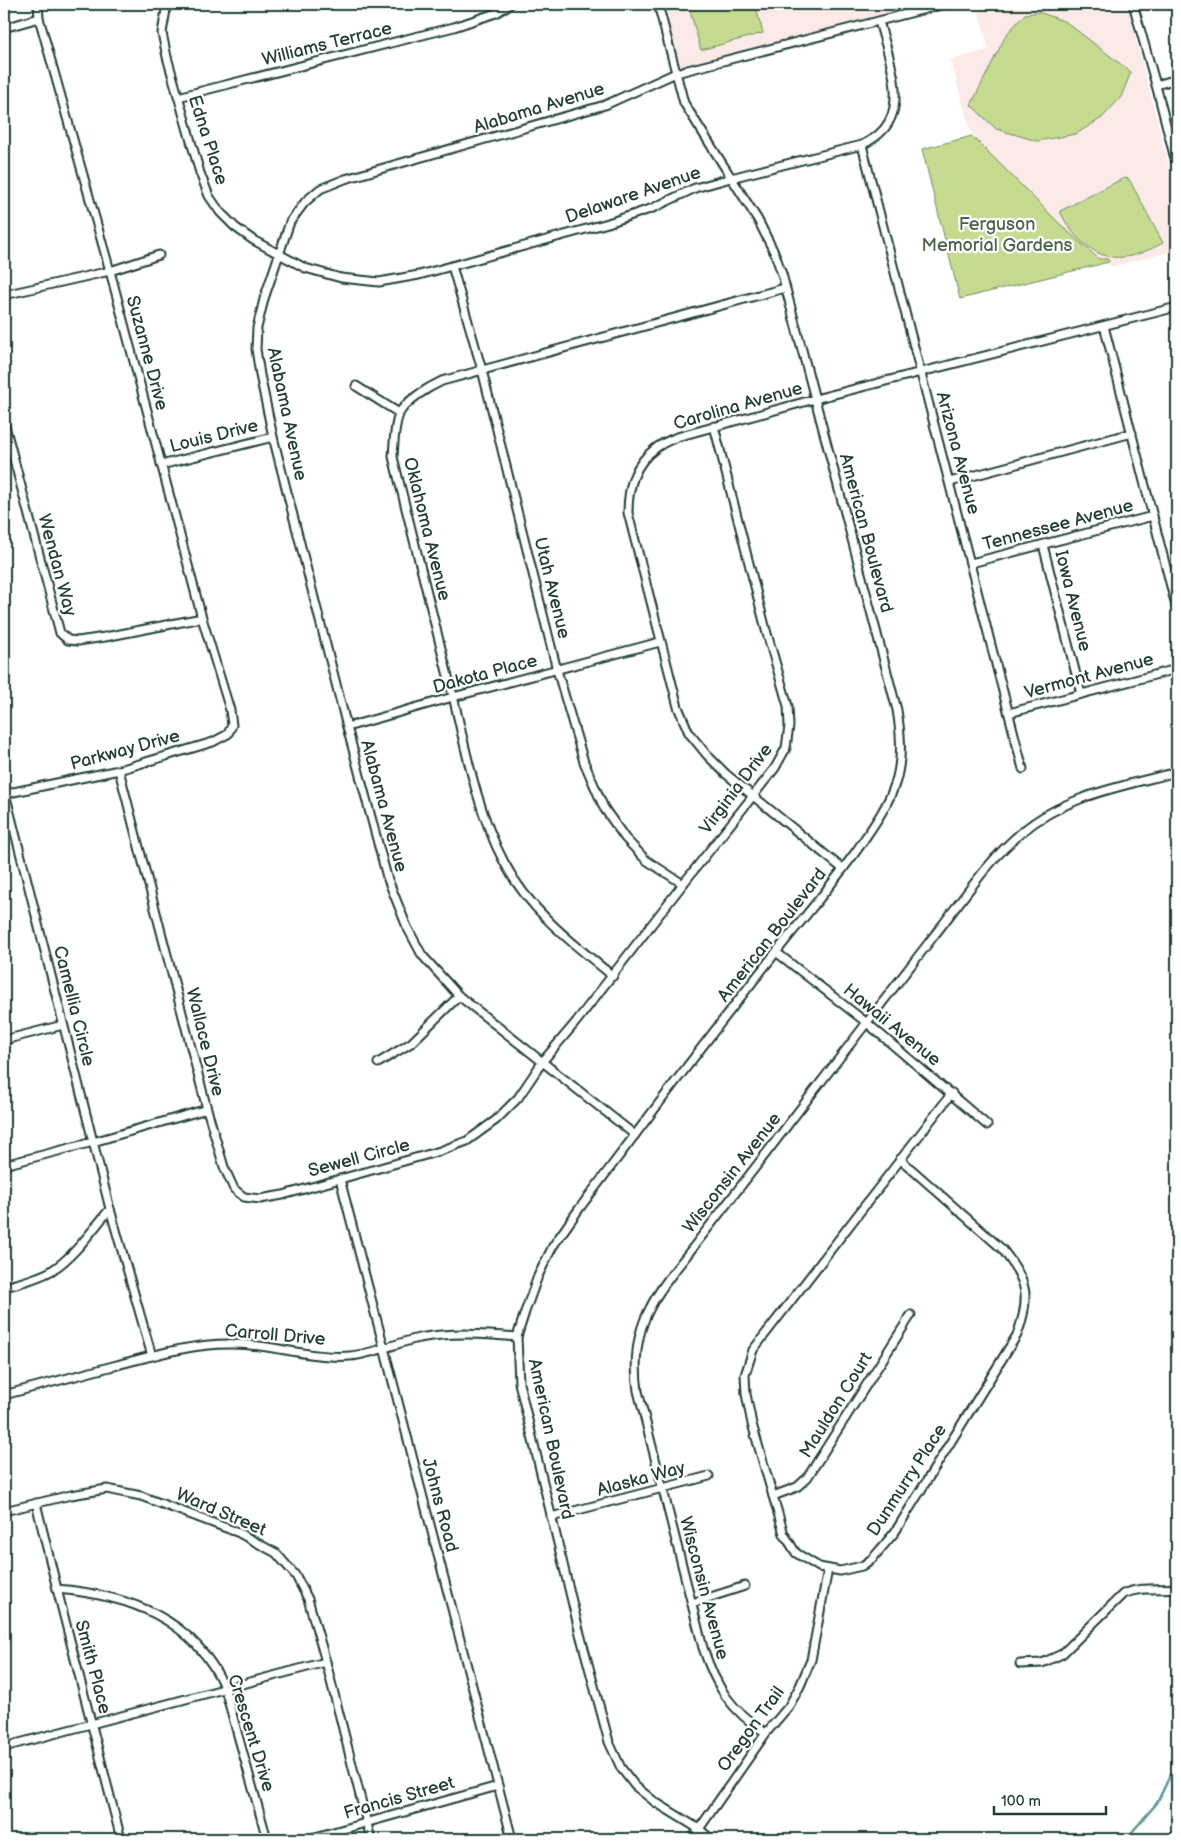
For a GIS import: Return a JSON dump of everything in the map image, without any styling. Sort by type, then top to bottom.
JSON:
[{"type":"street","name":"Suzanne Drive","points":[[38,4],[39,18],[110,271],[202,618],[230,710]]},
{"type":"street","name":"Edna Place","points":[[167,4],[162,33],[200,172],[210,196],[220,212],[235,227],[253,240],[280,254]]},
{"type":"street","name":"Williams Terrace","points":[[178,97],[454,27],[496,13],[510,4]]},
{"type":"street","name":"American Boulevard","points":[[658,4],[684,103],[758,220],[775,254],[897,710],[901,736],[901,761],[891,792],[884,809],[870,832],[635,1135],[553,1246],[538,1276],[517,1337],[519,1383],[609,1742],[621,1768],[635,1786],[655,1802],[712,1839]]},
{"type":"street","name":"Alabama Avenue","points":[[635,1135],[459,996],[422,954],[407,927],[387,877],[273,437],[256,349],[257,328],[264,299],[290,222],[305,202],[320,189],[345,179],[605,105],[676,73],[945,4]]},
{"type":"street","points":[[1133,4],[1177,167]]},
{"type":"street","points":[[4,28],[39,18]]},
{"type":"street","name":"Delaware Avenue","points":[[280,254],[305,268],[341,278],[378,282],[452,266],[608,223],[652,208],[695,188],[862,145],[884,129],[890,119],[895,103],[895,85],[880,21]]},
{"type":"street","points":[[1156,85],[1177,79]]},
{"type":"street","name":"Arizona Avenue","points":[[862,145],[1023,769]]},
{"type":"street","points":[[4,296],[110,271],[159,255]]},
{"type":"street","name":"Utah Avenue","points":[[452,266],[482,370],[557,670],[584,762],[604,808],[625,838],[646,860],[683,884]]},
{"type":"street","points":[[356,386],[399,413],[428,388],[442,381],[785,288]]},
{"type":"street","name":"Carolina Avenue","points":[[843,869],[726,774],[689,733],[678,707],[628,513],[628,492],[637,468],[656,448],[677,437],[815,399],[1177,307]]},
{"type":"street","points":[[1104,326],[1152,516],[1174,584],[1177,610]]},
{"type":"street","name":"Oklahoma Avenue","points":[[399,413],[394,436],[393,457],[486,820],[504,862],[537,909],[564,936],[613,976]]},
{"type":"street","name":"Wendan Way","points":[[4,422],[60,633],[68,640],[78,641],[202,618]]},
{"type":"street","name":"Virginia Drive","points":[[543,1061],[613,976],[775,768],[786,748],[789,726],[788,706],[766,630],[714,426]]},
{"type":"street","points":[[950,482],[1132,433]]},
{"type":"street","name":"Louis Drive","points":[[161,465],[273,437]]},
{"type":"street","name":"Tennessee Avenue","points":[[971,563],[1152,516]]},
{"type":"street","name":"Iowa Avenue","points":[[1043,545],[1081,694]]},
{"type":"street","name":"Dakota Place","points":[[347,727],[660,642]]},
{"type":"street","name":"Vermont Avenue","points":[[1009,713],[1177,669]]},
{"type":"street","name":"Parkway Drive","points":[[4,792],[119,770],[213,742],[228,734],[232,725],[230,710]]},
{"type":"street","name":"Wallace Drive","points":[[93,1142],[207,1109],[119,770]]},
{"type":"street","name":"Wisconsin Avenue","points":[[766,1733],[737,1710],[722,1693],[711,1672],[703,1648],[638,1391],[635,1369],[641,1331],[650,1308],[689,1253],[995,858],[1022,832],[1059,807],[1081,798],[1177,772]]},
{"type":"street","name":"Camellia Circle","points":[[4,792],[93,1142]]},
{"type":"street","name":"Hawaii Avenue","points":[[776,952],[867,1023],[987,1125]]},
{"type":"street","points":[[378,1064],[411,1043],[459,996]]},
{"type":"street","points":[[4,1040],[63,1025]]},
{"type":"street","name":"Sewell Circle","points":[[207,1109],[224,1166],[234,1189],[244,1197],[260,1199],[283,1195],[430,1154],[467,1140],[496,1120],[518,1098],[543,1061]]},
{"type":"street","name":"Dunmurry Place","points":[[900,1159],[1002,1249],[1016,1266],[1024,1284],[1027,1303],[1017,1335],[895,1532],[873,1558],[862,1566],[840,1571],[819,1567],[796,1554],[784,1534],[752,1424],[746,1394],[745,1375],[753,1350],[900,1159],[952,1094]]},
{"type":"street","points":[[4,1165],[93,1142],[152,1356]]},
{"type":"street","name":"Johns Road","points":[[340,1179],[512,1839]]},
{"type":"street","points":[[4,1287],[26,1282],[53,1270],[66,1259],[110,1209]]},
{"type":"street","name":"Mauldon Court","points":[[773,1496],[797,1487],[807,1478],[911,1315]]},
{"type":"street","name":"Carroll Drive","points":[[4,1395],[152,1356],[200,1347],[232,1344],[307,1354],[348,1356],[369,1353],[419,1338],[453,1333],[517,1337]]},
{"type":"street","name":"Alaska Way","points":[[552,1517],[709,1476]]},
{"type":"street","name":"Ward Street","points":[[4,1511],[107,1489],[141,1496],[258,1542],[276,1552],[296,1576],[308,1599],[371,1839]]},
{"type":"street","name":"Smith Place","points":[[36,1503],[121,1839]]},
{"type":"street","name":"Oregon Trail","points":[[692,1839],[766,1733],[788,1706],[800,1686],[811,1660],[828,1569]]},
{"type":"street","points":[[692,1603],[745,1586]]},
{"type":"street","points":[[1020,1664],[1042,1663],[1062,1654],[1123,1594],[1136,1589],[1177,1588]]},
{"type":"street","name":"Crescent Drive","points":[[57,1589],[114,1597],[141,1606],[165,1619],[186,1634],[206,1656],[225,1689],[267,1839]]},
{"type":"street","points":[[4,1747],[326,1662]]},
{"type":"street","name":"Francis Street","points":[[308,1839],[498,1786]]},
{"type":"shaded area","points":[[662,4],[926,4],[679,67]]},
{"type":"shaded area","points":[[977,4],[1127,4],[1177,198],[1177,250],[1111,267],[1108,259],[1099,259],[1065,229],[972,136],[950,60],[989,50]]},
{"type":"green space","points":[[688,4],[755,4],[763,33],[701,50]]},
{"type":"green space","points":[[1039,12],[1066,22],[1131,72],[1121,97],[1102,118],[1076,134],[1037,141],[996,129],[971,105],[1006,35],[1025,14]]},
{"type":"green space","name":"Ferguson Memorial Gardens","points":[[972,136],[1065,229],[1099,259],[1108,259],[1109,262],[960,299],[922,149]]},
{"type":"green space","points":[[1124,178],[1129,179],[1163,243],[1132,256],[1113,257],[1103,255],[1083,243],[1076,236],[1060,211]]},
{"type":"waterway","points":[[1126,1839],[1157,1803],[1177,1761]]}]
